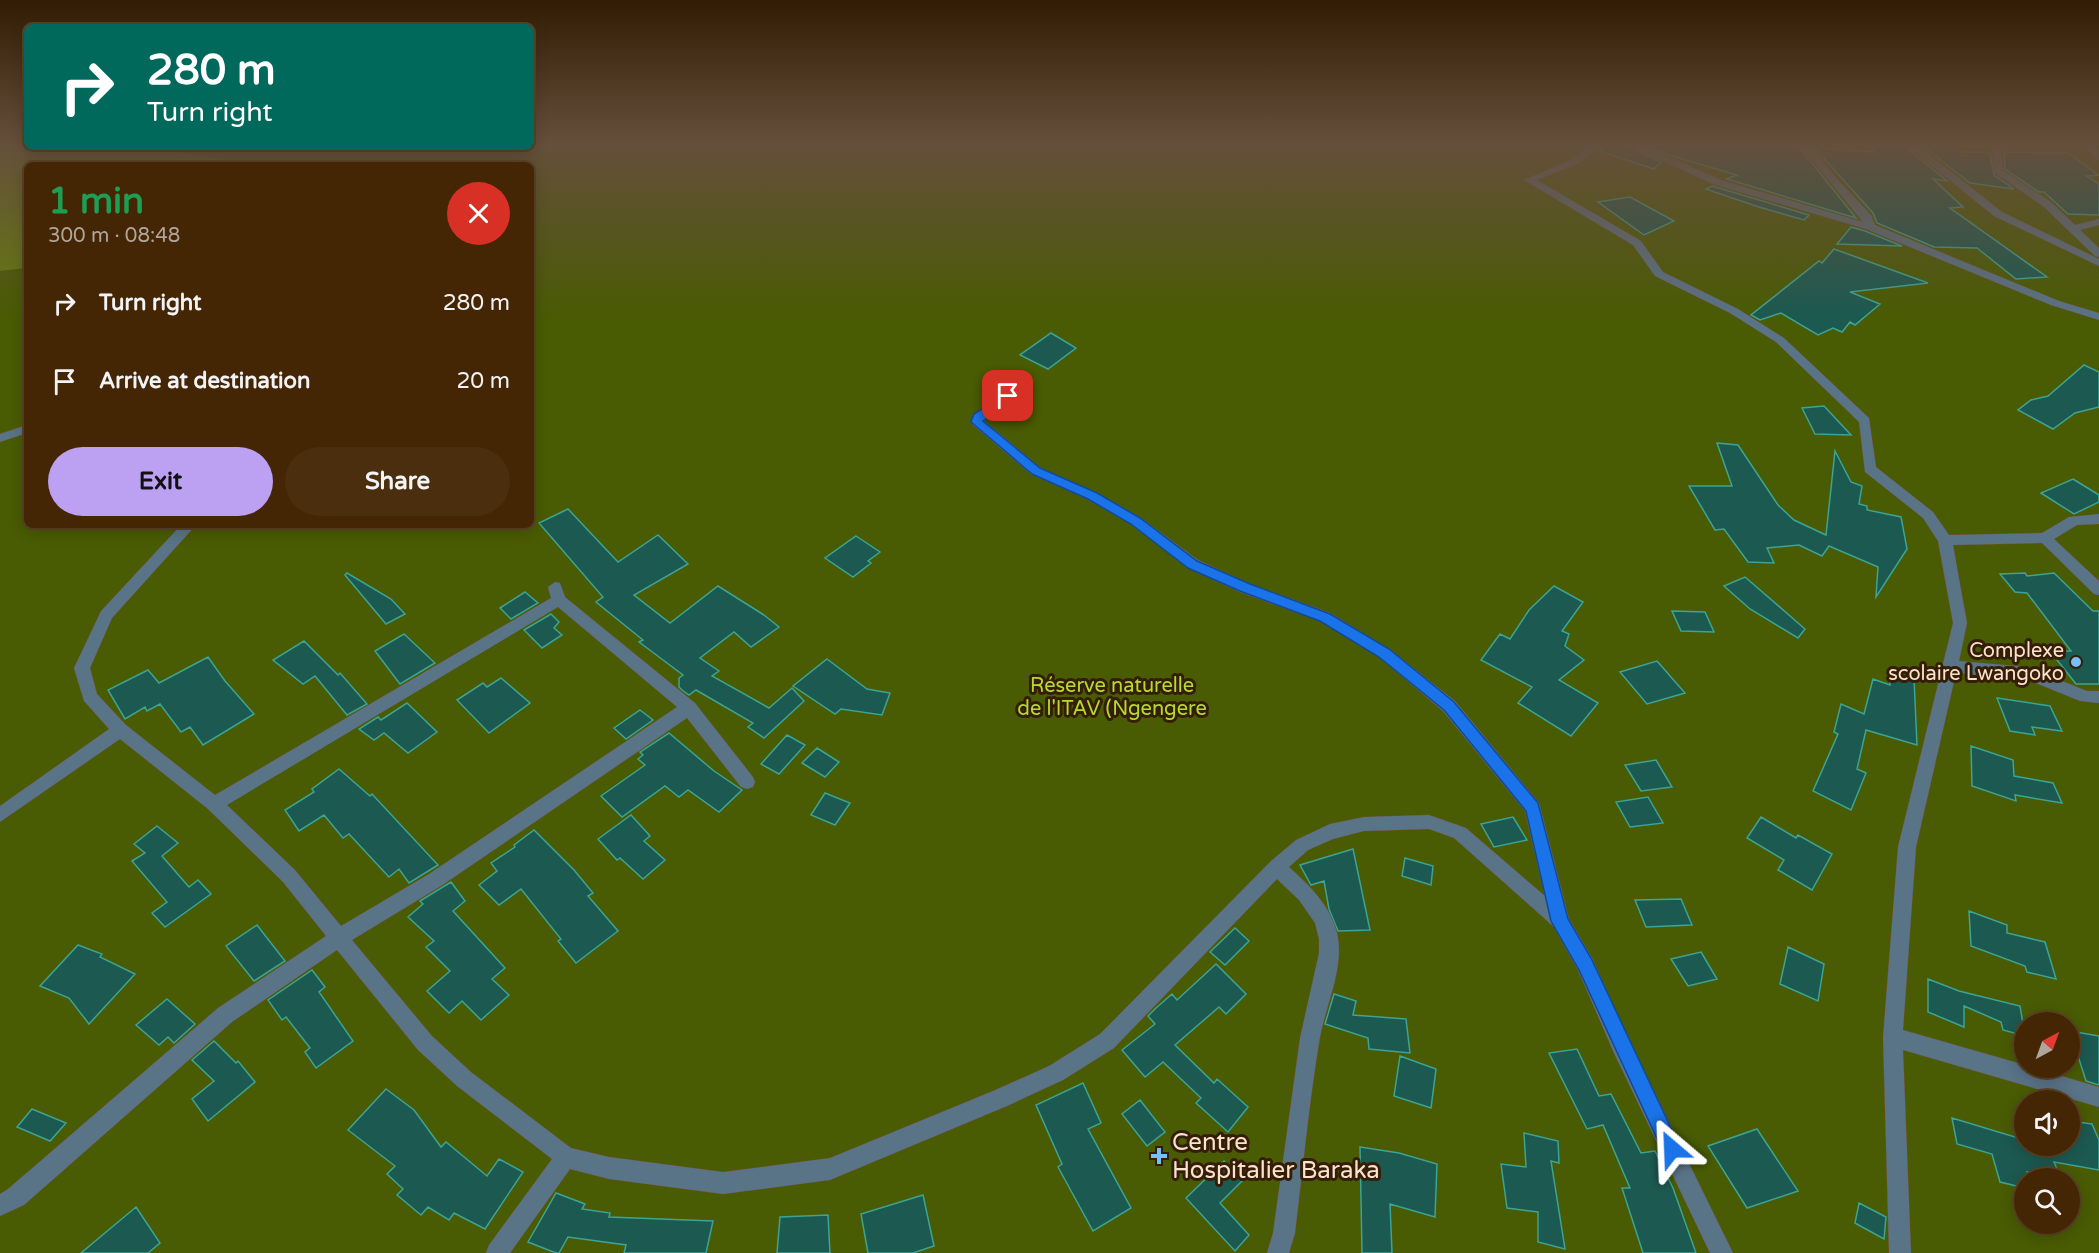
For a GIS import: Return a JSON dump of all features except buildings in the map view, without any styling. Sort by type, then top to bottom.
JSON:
[{"type":"street","points":[[1569,201],[1637,243],[1659,274],[1734,310],[1780,340],[1865,421],[1870,469],[1928,515],[1945,540],[1960,623],[1908,847],[1893,1037],[1900,1253]]},
{"type":"street","points":[[1783,201],[1870,227],[2055,303],[2099,317]]},
{"type":"street","points":[[1852,201],[1867,218],[1870,227]]},
{"type":"street","points":[[1982,201],[1998,214],[2099,263]]},
{"type":"street","points":[[2043,201],[2099,254]]},
{"type":"street","points":[[2072,229],[2099,222]]},
{"type":"street","points":[[1023,386],[978,417],[977,422],[1036,471],[1092,496],[1136,521],[1193,564],[1245,588],[1325,617],[1384,653],[1449,706],[1533,808],[1560,921],[1585,964],[1621,1046],[1722,1253]]},
{"type":"street","points":[[0,438],[24,430]]},
{"type":"street","points":[[1945,540],[2045,538],[2074,520],[2099,519]]},
{"type":"street","points":[[186,528],[106,615],[82,668],[90,697],[120,730],[214,804],[289,876],[425,1043],[464,1079],[566,1157],[609,1168],[723,1183],[830,1169],[1038,1082],[1107,1041],[1277,867],[1302,845],[1330,832],[1364,824],[1429,822],[1460,832],[1560,921]]},
{"type":"street","points":[[2045,538],[2099,590]]},
{"type":"street","points":[[214,804],[557,593],[689,708],[747,782]]},
{"type":"street","points":[[1950,666],[2027,673],[2086,697],[2099,697]]},
{"type":"street","points":[[0,1205],[16,1197],[225,1015],[340,937],[435,880],[689,708]]},
{"type":"street","points":[[0,815],[120,730]]},
{"type":"street","points":[[1277,867],[1309,897],[1317,909],[1326,927],[1330,947],[1311,1035],[1284,1233],[1278,1253]]},
{"type":"street","points":[[1893,1037],[2099,1096]]},
{"type":"street","points":[[496,1253],[566,1157]]},
{"type":"green space","points":[[0,201],[24,201],[24,268],[0,271]]},
{"type":"green space","name":"Réserve naturelle de l'ITAV (Ngengere","points":[[534,201],[2099,201],[2099,1253],[0,1253],[0,271],[24,268],[24,528],[534,528]]},
{"type":"place","name":"Complexe scolaire Lwangoko","points":[[2076,662]]},
{"type":"place","name":"Centre Hospitalier Baraka","points":[[1159,1156]]},
{"type":"route","points":[[1008,396],[978,417],[977,422],[1036,471],[1092,496],[1136,521],[1193,564],[1245,588],[1325,617],[1384,653],[1449,706],[1533,808],[1560,921],[1585,964],[1621,1046],[1672,1149]]}]
